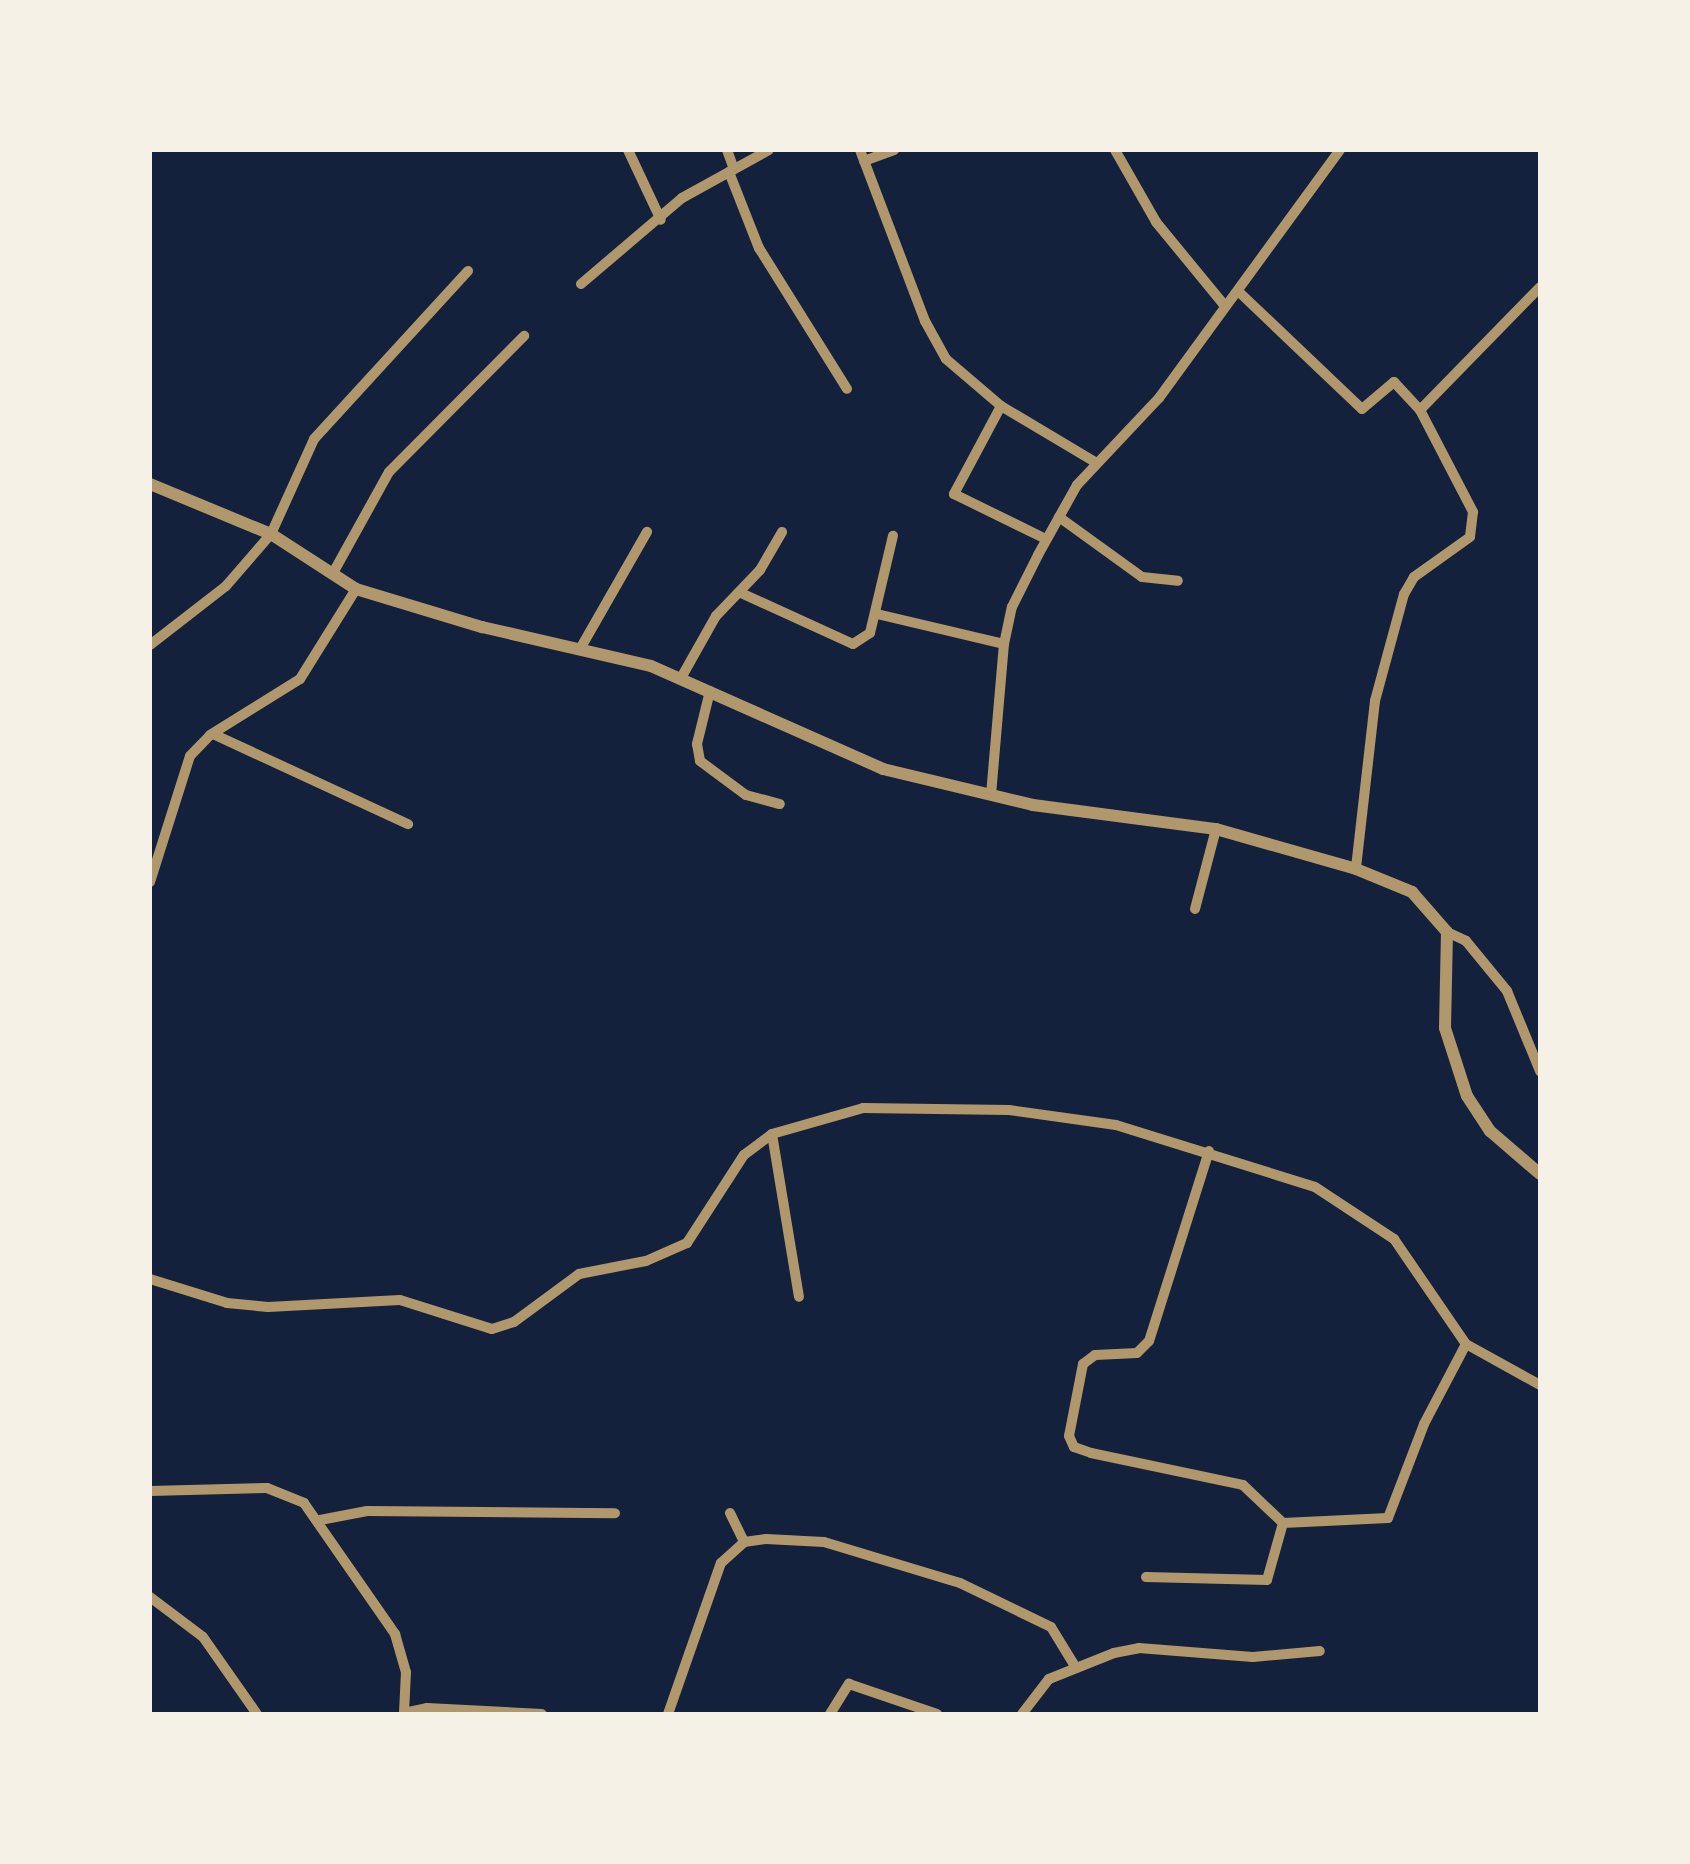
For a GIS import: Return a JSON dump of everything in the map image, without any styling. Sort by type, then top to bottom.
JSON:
[{"type":"street","points":[[628,150],[660,220]]},
{"type":"street","points":[[727,150],[759,248],[847,388]]},
{"type":"street","points":[[581,284],[682,198],[769,150]]},
{"type":"street","points":[[894,150],[862,156],[935,342],[1001,406],[1095,462]]},
{"type":"street","points":[[1114,150],[1156,222],[1224,306]]},
{"type":"street","points":[[991,795],[1004,644],[1012,607],[1058,517],[1095,462],[1148,412],[1340,150]]},
{"type":"street","points":[[150,645],[226,586],[271,534],[314,439],[468,271]]},
{"type":"street","points":[[1420,410],[1540,287]]},
{"type":"street","points":[[1238,291],[1362,409],[1392,381],[1420,410],[1473,512],[1474,530],[1414,577],[1404,594],[1374,700],[1356,869]]},
{"type":"street","points":[[333,572],[383,480],[524,336]]},
{"type":"street","points":[[1001,406],[954,494],[1046,540]]},
{"type":"street","points":[[150,484],[271,534],[356,589],[681,678],[883,769],[991,795],[1216,829],[1356,869],[1412,892],[1447,932],[1466,941],[1507,991],[1540,1070]]},
{"type":"street","points":[[1058,517],[1142,577],[1178,581]]},
{"type":"street","points":[[580,649],[647,532]]},
{"type":"street","points":[[681,678],[716,616],[740,593],[782,532]]},
{"type":"street","points":[[740,593],[853,644],[870,633],[894,536]]},
{"type":"street","points":[[150,882],[185,768],[213,734],[300,680],[356,589]]},
{"type":"street","points":[[877,614],[1004,644]]},
{"type":"street","points":[[710,690],[697,744],[700,761],[746,794],[780,804]]},
{"type":"street","points":[[213,734],[408,824]]},
{"type":"street","points":[[1195,909],[1216,829]]},
{"type":"street","points":[[1447,932],[1445,1028],[1466,1096],[1490,1132],[1540,1174]]},
{"type":"street","points":[[150,1279],[227,1303],[268,1306],[400,1300],[492,1329],[514,1322],[579,1274],[646,1261],[687,1243],[744,1154],[772,1134],[863,1108],[914,1106],[1116,1125],[1209,1151],[1359,1210],[1394,1238],[1466,1344],[1540,1385]]},
{"type":"street","points":[[772,1134],[799,1297]]},
{"type":"street","points":[[1209,1151],[1150,1341],[1137,1352],[1095,1355],[1084,1364],[1069,1436],[1074,1447],[1243,1485],[1283,1523],[1388,1518],[1424,1424],[1466,1344]]},
{"type":"street","points":[[150,1491],[282,1490],[320,1520],[404,1655],[403,1714],[427,1708],[542,1714]]},
{"type":"street","points":[[320,1520],[386,1511],[615,1512]]},
{"type":"street","points":[[730,1513],[744,1542]]},
{"type":"street","points":[[1146,1577],[1267,1580],[1283,1523]]},
{"type":"street","points":[[668,1714],[713,1578],[744,1542],[824,1542],[960,1584],[1051,1627],[1076,1668]]},
{"type":"street","points":[[150,1597],[203,1637],[258,1714]]},
{"type":"street","points":[[1022,1714],[1049,1679],[1139,1648],[1253,1657],[1320,1651]]},
{"type":"street","points":[[830,1714],[849,1684],[937,1714]]}]
